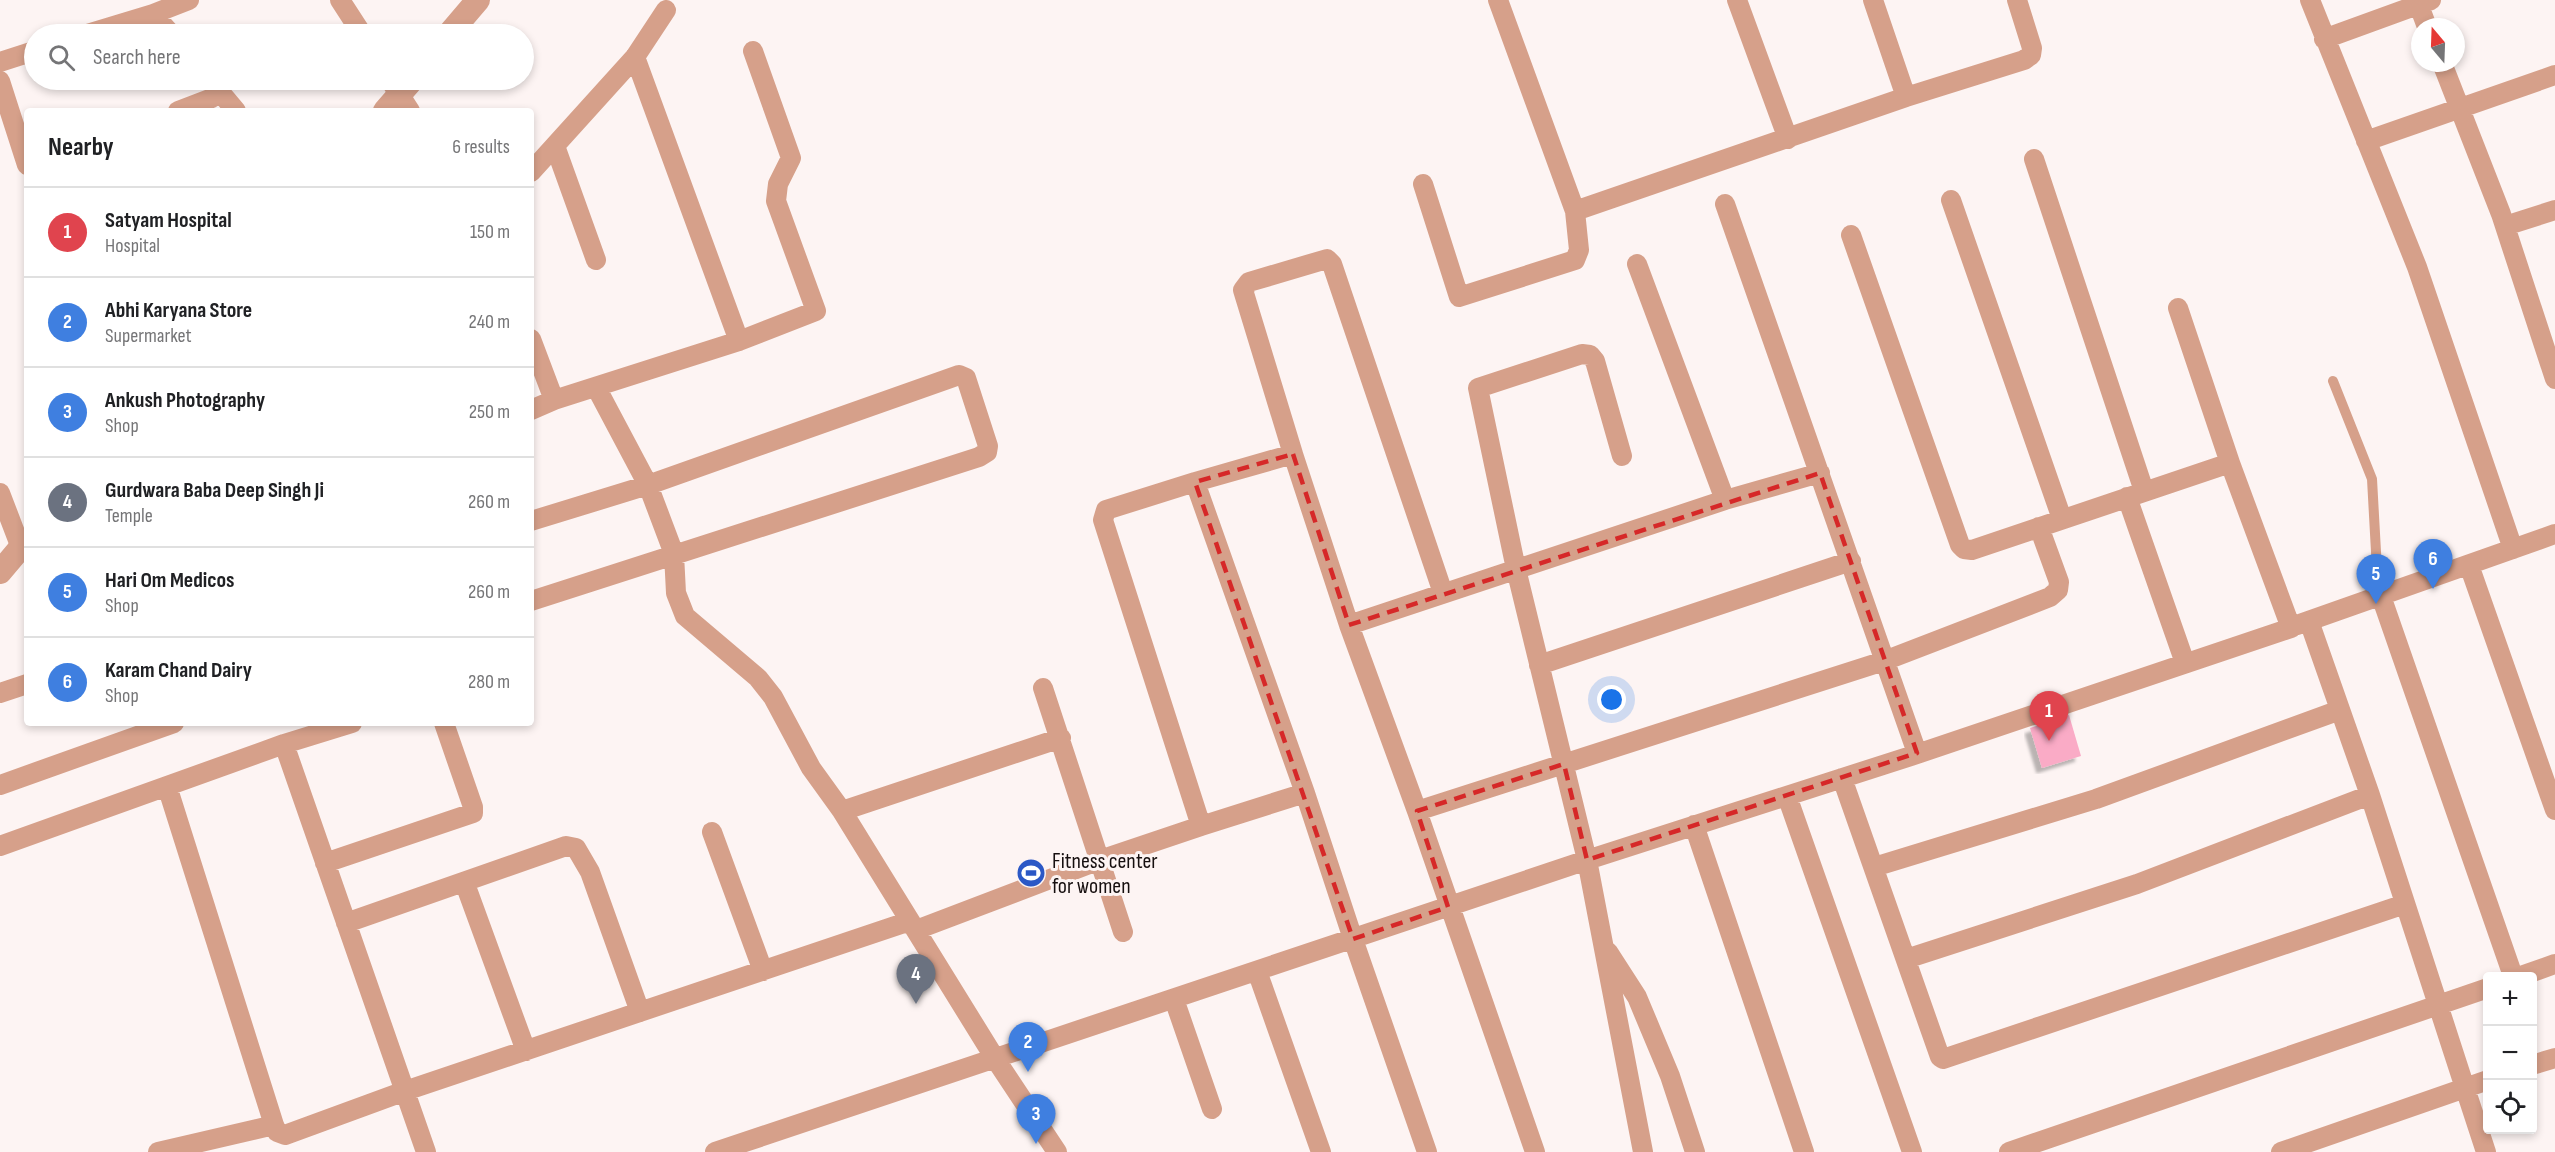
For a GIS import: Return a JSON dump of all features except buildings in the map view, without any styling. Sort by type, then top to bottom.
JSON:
[{"type":"street","points":[[120,24],[189,0]]},
{"type":"street","points":[[340,0],[356,24]]},
{"type":"street","points":[[458,24],[478,0]]},
{"type":"street","points":[[1423,184],[1459,297],[1575,260],[1579,250],[1575,211],[1498,0]]},
{"type":"street","points":[[1737,0],[1788,139]]},
{"type":"street","points":[[1873,0],[1906,97]]},
{"type":"street","points":[[1575,211],[2029,57],[2032,48],[2017,0]]},
{"type":"street","points":[[2310,0],[2417,267],[2512,549]]},
{"type":"street","points":[[2324,39],[2422,2],[2425,18]]},
{"type":"street","points":[[534,169],[634,57],[666,10]]},
{"type":"street","points":[[153,14],[162,24]]},
{"type":"street","points":[[534,409],[554,400],[739,341],[812,314],[816,309],[777,201],[778,184],[791,158],[753,51]]},
{"type":"street","points":[[0,62],[24,54]]},
{"type":"street","points":[[634,57],[739,341]]},
{"type":"street","points":[[2445,72],[2505,226],[2554,374]]},
{"type":"street","points":[[2366,141],[2555,75]]},
{"type":"street","points":[[0,81],[24,156]]},
{"type":"street","points":[[184,108],[211,94],[232,108]]},
{"type":"street","points":[[555,146],[596,261]]},
{"type":"street","points":[[2034,159],[2136,494],[2184,663]]},
{"type":"street","points":[[1951,200],[2062,519]]},
{"type":"street","points":[[1725,204],[1917,753]]},
{"type":"street","points":[[2505,226],[2555,210]]},
{"type":"street","points":[[1851,235],[1960,545],[1964,549],[1972,549],[2230,463]]},
{"type":"street","points":[[1443,593],[1332,264],[1327,259],[1249,282],[1243,288],[1293,454],[1349,625],[1417,811],[1448,907],[1534,1152]]},
{"type":"street","points":[[1637,264],[1725,500]]},
{"type":"street","points":[[2178,308],[2230,463],[2340,710],[2370,795],[2486,1152]]},
{"type":"street","points":[[534,347],[554,400]]},
{"type":"street","points":[[1622,456],[1595,361],[1590,355],[1582,354],[1478,388],[1516,569],[1587,860],[1643,1152]]},
{"type":"street","points":[[534,520],[648,485],[959,375],[966,378],[988,446],[987,452],[979,457],[534,600]]},
{"type":"street","points":[[596,387],[648,485],[674,554],[676,593],[685,616],[758,678],[768,691],[811,768],[842,810],[996,1060],[1057,1152]]},
{"type":"street","points":[[1201,826],[1102,517],[1106,510],[1293,454]]},
{"type":"street","points":[[1349,625],[1725,500],[1820,473]]},
{"type":"street","points":[[1195,482],[1305,793],[1427,1152]]},
{"type":"street","points":[[0,492],[24,544]]},
{"type":"street","points":[[1417,811],[1884,661],[2025,608],[2055,593],[2060,586],[2039,527]]},
{"type":"street","points":[[715,1152],[996,1060],[1587,860],[1917,753],[2382,596],[2555,534]]},
{"type":"street","points":[[0,572],[24,547]]},
{"type":"street","points":[[1539,665],[1851,561]]},
{"type":"street","points":[[2469,565],[2555,810]]},
{"type":"street","points":[[2382,596],[2512,972]]},
{"type":"street","points":[[0,693],[24,685]]},
{"type":"street","points":[[1043,688],[1123,932]]},
{"type":"street","points":[[1874,867],[2096,800],[2340,710]]},
{"type":"street","points":[[0,785],[166,726]]},
{"type":"street","points":[[0,846],[284,744],[342,726]]},
{"type":"street","points":[[325,863],[473,813],[474,807],[445,726]]},
{"type":"street","points":[[842,810],[1060,738]]},
{"type":"street","points":[[284,744],[426,1152]]},
{"type":"street","points":[[1842,778],[1940,1057],[1946,1059],[2405,904]]},
{"type":"street","points":[[167,786],[274,1125],[279,1134],[290,1134],[405,1091],[640,1012],[763,971],[913,926],[1100,860],[1305,793]]},
{"type":"street","points":[[1906,959],[2137,884],[2370,795]]},
{"type":"street","points":[[1787,796],[1912,1152]]},
{"type":"street","points":[[1694,825],[1804,1152]]},
{"type":"street","points":[[712,832],[763,971]]},
{"type":"street","points":[[346,923],[566,846],[576,848],[590,872],[640,1012]]},
{"type":"street","points":[[468,892],[526,1051]]},
{"type":"street","points":[[1603,944],[1637,997],[1670,1076],[1695,1152]]},
{"type":"street","points":[[2532,972],[2555,964]]},
{"type":"street","points":[[1257,971],[1321,1152]]},
{"type":"street","points":[[2009,1152],[2483,989]]},
{"type":"street","points":[[1174,999],[1212,1109]]},
{"type":"street","points":[[2537,1063],[2555,1058]]},
{"type":"street","points":[[2281,1152],[2483,1081]]},
{"type":"street","points":[[158,1152],[274,1125]]},
{"type":"lane","points":[[2333,381],[2372,479],[2377,570],[2382,596]]},
{"type":"highlighted area","points":[[1293,454],[1349,625],[1820,473],[1917,753],[1587,860],[1564,764],[1417,811],[1448,907],[1353,939],[1195,482]]},
{"type":"place","name":"Karam Chand Dairy","points":[[2433,589]]},
{"type":"place","name":"Hari Om Medicos","points":[[2376,604]]},
{"type":"place","name":"Satyam Hospital","points":[[2049,741]]},
{"type":"place","name":"Fitness center for women","points":[[1031,873]]},
{"type":"place","name":"Gurdwara Baba Deep Singh Ji","points":[[916,1004]]},
{"type":"place","name":"Abhi Karyana Store","points":[[1028,1072]]},
{"type":"place","name":"Ankush Photography","points":[[1036,1144]]}]
